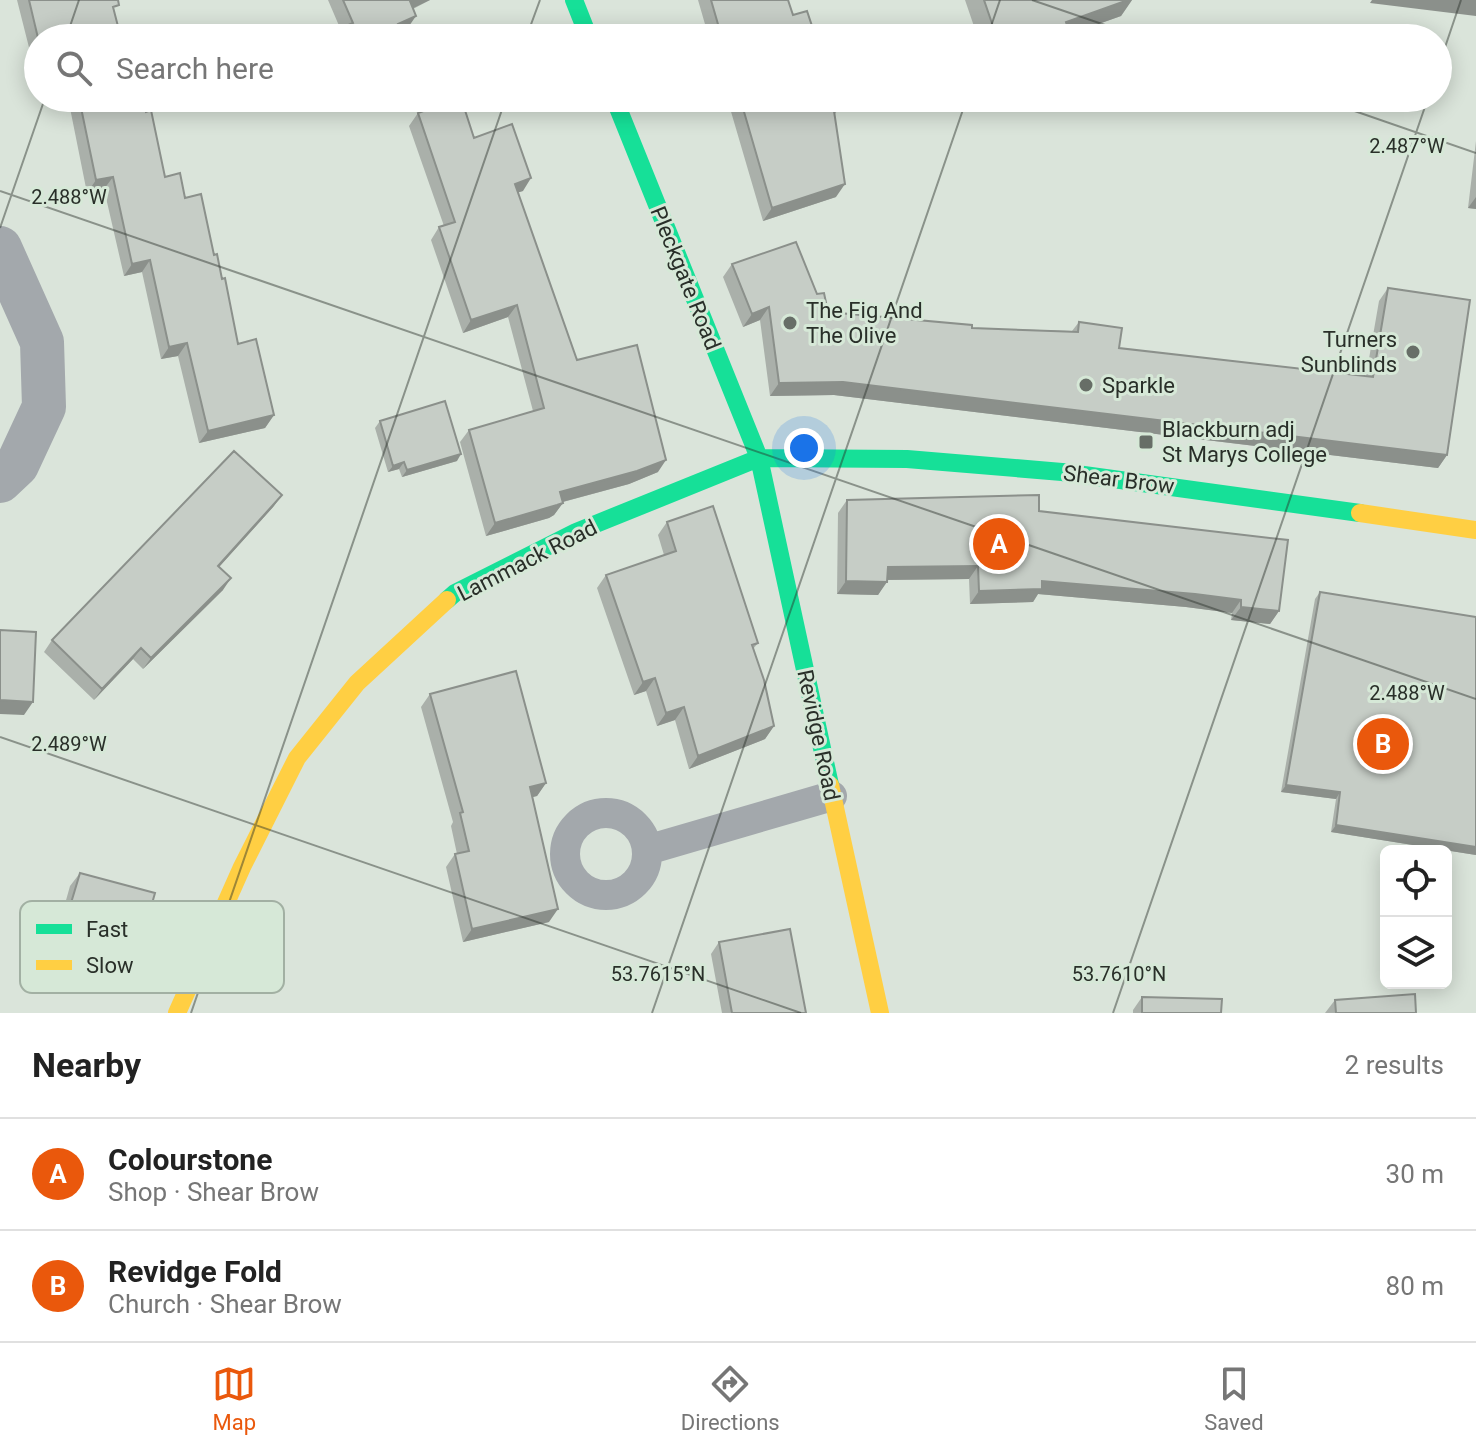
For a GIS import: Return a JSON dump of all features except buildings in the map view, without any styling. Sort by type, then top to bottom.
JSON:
[{"type":"street","points":[[574,0],[583,24]]},
{"type":"street","name":"Pleckgate Road","points":[[620,112],[759,458]]},
{"type":"street","points":[[0,248],[42,342],[44,407],[17,465],[0,481]]},
{"type":"street","name":"Shear Brow","points":[[759,458],[907,459],[1062,472],[1201,489],[1476,530]]},
{"type":"street","name":"Revidge Road","points":[[759,458],[880,1013]]},
{"type":"street","name":"Lammack Road","points":[[227,901],[297,758],[357,683],[455,593],[576,532],[759,458]]},
{"type":"street","name":"Lammack Road","points":[[177,1013],[186,993]]},
{"type":"lane","points":[[647,850],[832,796]]},
{"type":"traffic: fast","points":[[574,0],[583,24]]},
{"type":"traffic: fast","points":[[620,112],[759,458],[830,785]]},
{"type":"traffic: fast","points":[[447,600],[455,593],[576,532],[759,458],[907,459],[1062,472],[1360,513]]},
{"type":"traffic: slow","points":[[1360,513],[1476,530]]},
{"type":"traffic: slow","points":[[227,901],[297,758],[357,683],[447,600]]},
{"type":"traffic: slow","points":[[830,785],[880,1013]]},
{"type":"traffic: slow","points":[[177,1013],[186,993]]},
{"type":"place","name":"The Fig And The Olive","points":[[790,323]]},
{"type":"place","name":"Turners Sunblinds","points":[[1413,352]]},
{"type":"place","name":"Sparkle","points":[[1086,385]]},
{"type":"place","name":"Blackburn adj St Marys College","points":[[1146,442]]},
{"type":"place","name":"Colourstone","points":[[999,544]]},
{"type":"place","name":"Revidge Fold","points":[[1383,744]]}]
